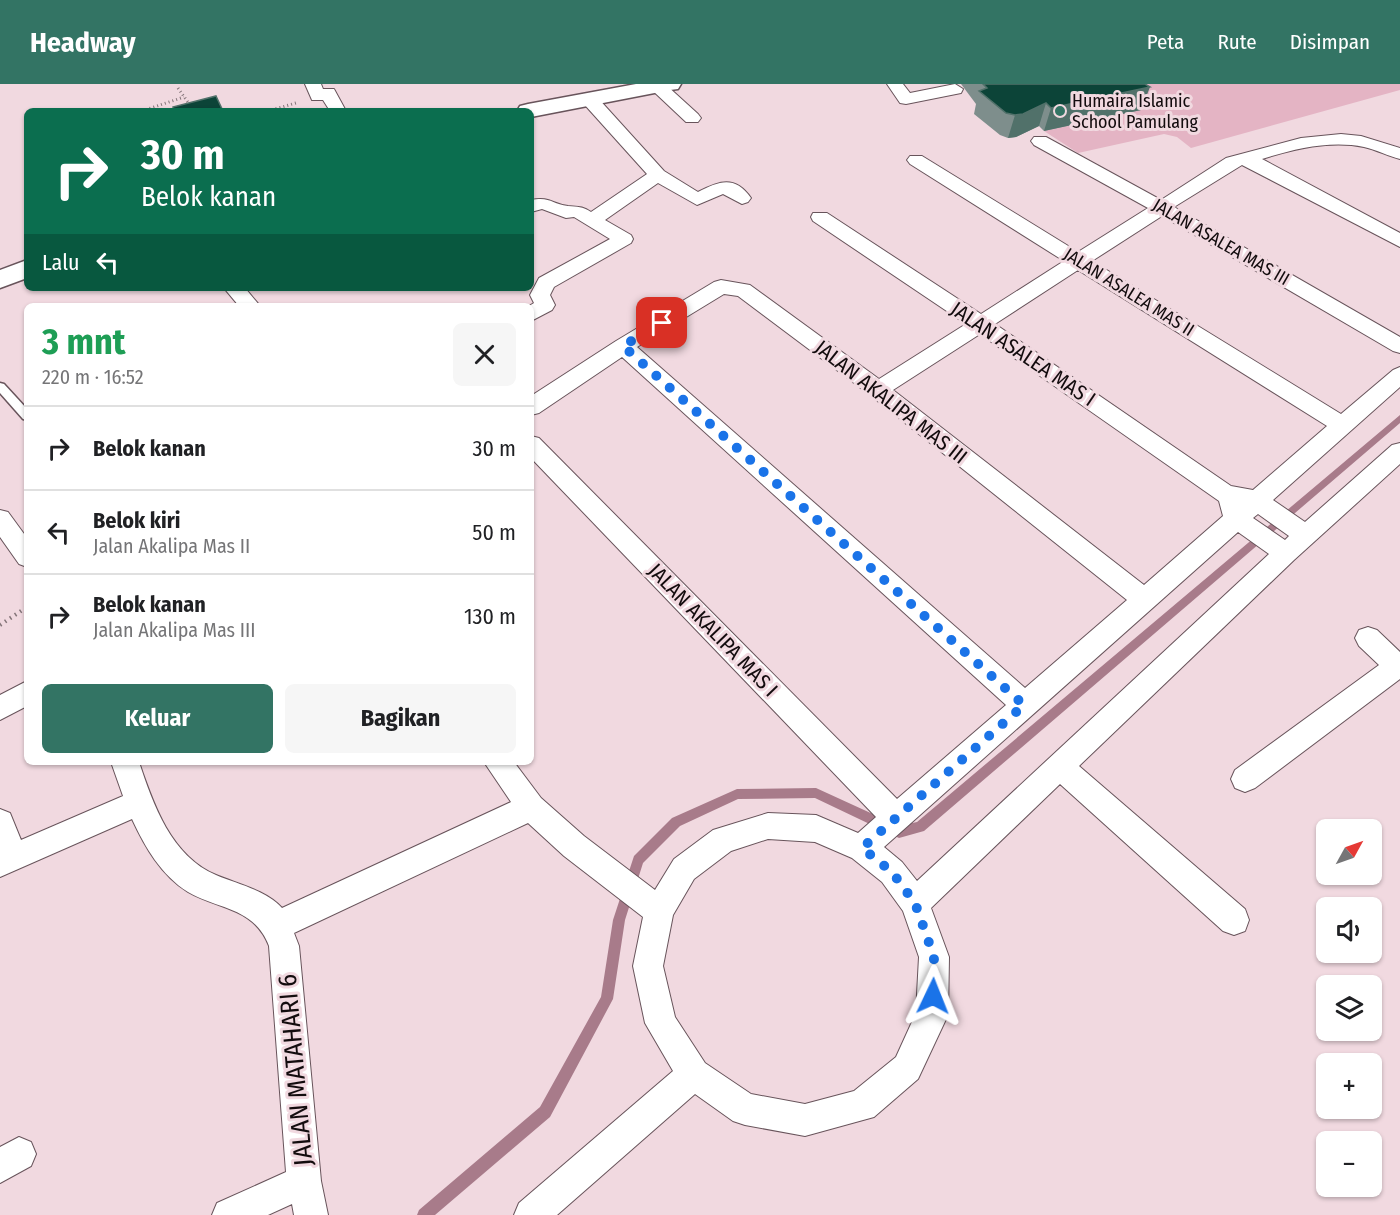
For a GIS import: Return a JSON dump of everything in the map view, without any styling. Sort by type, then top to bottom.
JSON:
[{"type":"street","points":[[313,84],[318,96],[328,93],[336,108]]},
{"type":"street","points":[[895,84],[906,99],[955,89]]},
{"type":"street","points":[[534,110],[664,85],[692,118]]},
{"type":"street","points":[[590,100],[658,175],[697,199],[724,186],[742,198]]},
{"type":"street","points":[[878,390],[1232,162],[1291,145],[1326,140],[1357,139],[1400,154]]},
{"type":"street","name":"JALAN ASALEA MAS III","points":[[1040,141],[1162,208],[1400,346]]},
{"type":"street","name":"JALAN ASALEA MAS II","points":[[916,160],[1342,425]]},
{"type":"street","points":[[1242,160],[1253,162],[1400,241]]},
{"type":"street","points":[[593,219],[658,175]]},
{"type":"street","points":[[534,205],[543,203],[567,212],[577,211],[624,239],[546,283],[540,295],[538,309]]},
{"type":"street","name":"JALAN ASALEA MAS I","points":[[820,217],[982,325],[1225,494],[1256,500],[1306,535]]},
{"type":"street","points":[[0,280],[24,269]]},
{"type":"street","name":"JALAN AKALIPA MAS III","points":[[623,346],[721,287],[744,290],[878,390],[1145,600]]},
{"type":"street","points":[[237,291],[247,303]]},
{"type":"street","points":[[534,405],[623,346],[1024,705]]},
{"type":"street","points":[[862,848],[895,816],[1400,375]]},
{"type":"street","name":"JALAN AKALIPA MAS I","points":[[534,447],[895,816]]},
{"type":"street","points":[[915,903],[1306,535],[1400,452]]},
{"type":"street","points":[[1225,494],[1236,518],[1287,553]]},
{"type":"street","points":[[0,519],[24,552]]},
{"type":"street","points":[[1245,779],[1399,667],[1368,638]]},
{"type":"street","points":[[0,708],[24,695]]},
{"type":"street","points":[[126,765],[138,803],[163,850],[197,880],[269,914],[276,926],[531,807]]},
{"type":"street","points":[[500,765],[531,807],[574,846],[642,898],[648,966],[660,1023],[694,1074],[745,1109],[805,1120],[862,1105],[907,1068],[932,1015],[934,957],[915,903],[892,872],[862,848],[816,829],[768,826],[723,840],[642,898]]},
{"type":"street","points":[[1060,767],[1234,920]]},
{"type":"street","points":[[0,822],[7,860],[138,803]]},
{"type":"street","name":"JALAN MATAHARI 6","points":[[276,926],[284,946],[304,1181],[311,1215]]},
{"type":"street","points":[[531,1215],[694,1074]]},
{"type":"street","points":[[229,1215],[304,1181]]},
{"type":"lane","points":[[0,387],[24,413]]},
{"type":"path","points":[[178,88],[192,108]]},
{"type":"path","points":[[151,108],[184,97]]},
{"type":"path","points":[[0,625],[24,610]]},
{"type":"shaded area","points":[[1110,84],[1400,84],[1400,90],[1191,148],[1177,137],[1164,134],[1078,153],[1044,131],[1140,110]]},
{"type":"building","points":[[983,84],[1145,84],[1150,87],[1051,108],[1046,103],[1023,114],[1015,115],[1006,113],[979,91],[987,88]]},
{"type":"building","points":[[216,96],[222,108],[173,108]]},
{"type":"waterway","points":[[424,1215],[545,1112],[607,999],[619,920],[638,860],[676,822],[737,794],[816,793],[899,832],[920,827],[1400,418]]},
{"type":"place","name":"Humaira Islamic School Pamulang","points":[[1060,111]]},
{"type":"route","points":[[662,323],[623,346],[1024,705],[895,816],[862,848],[892,872],[915,903],[934,957],[933,996]]}]
